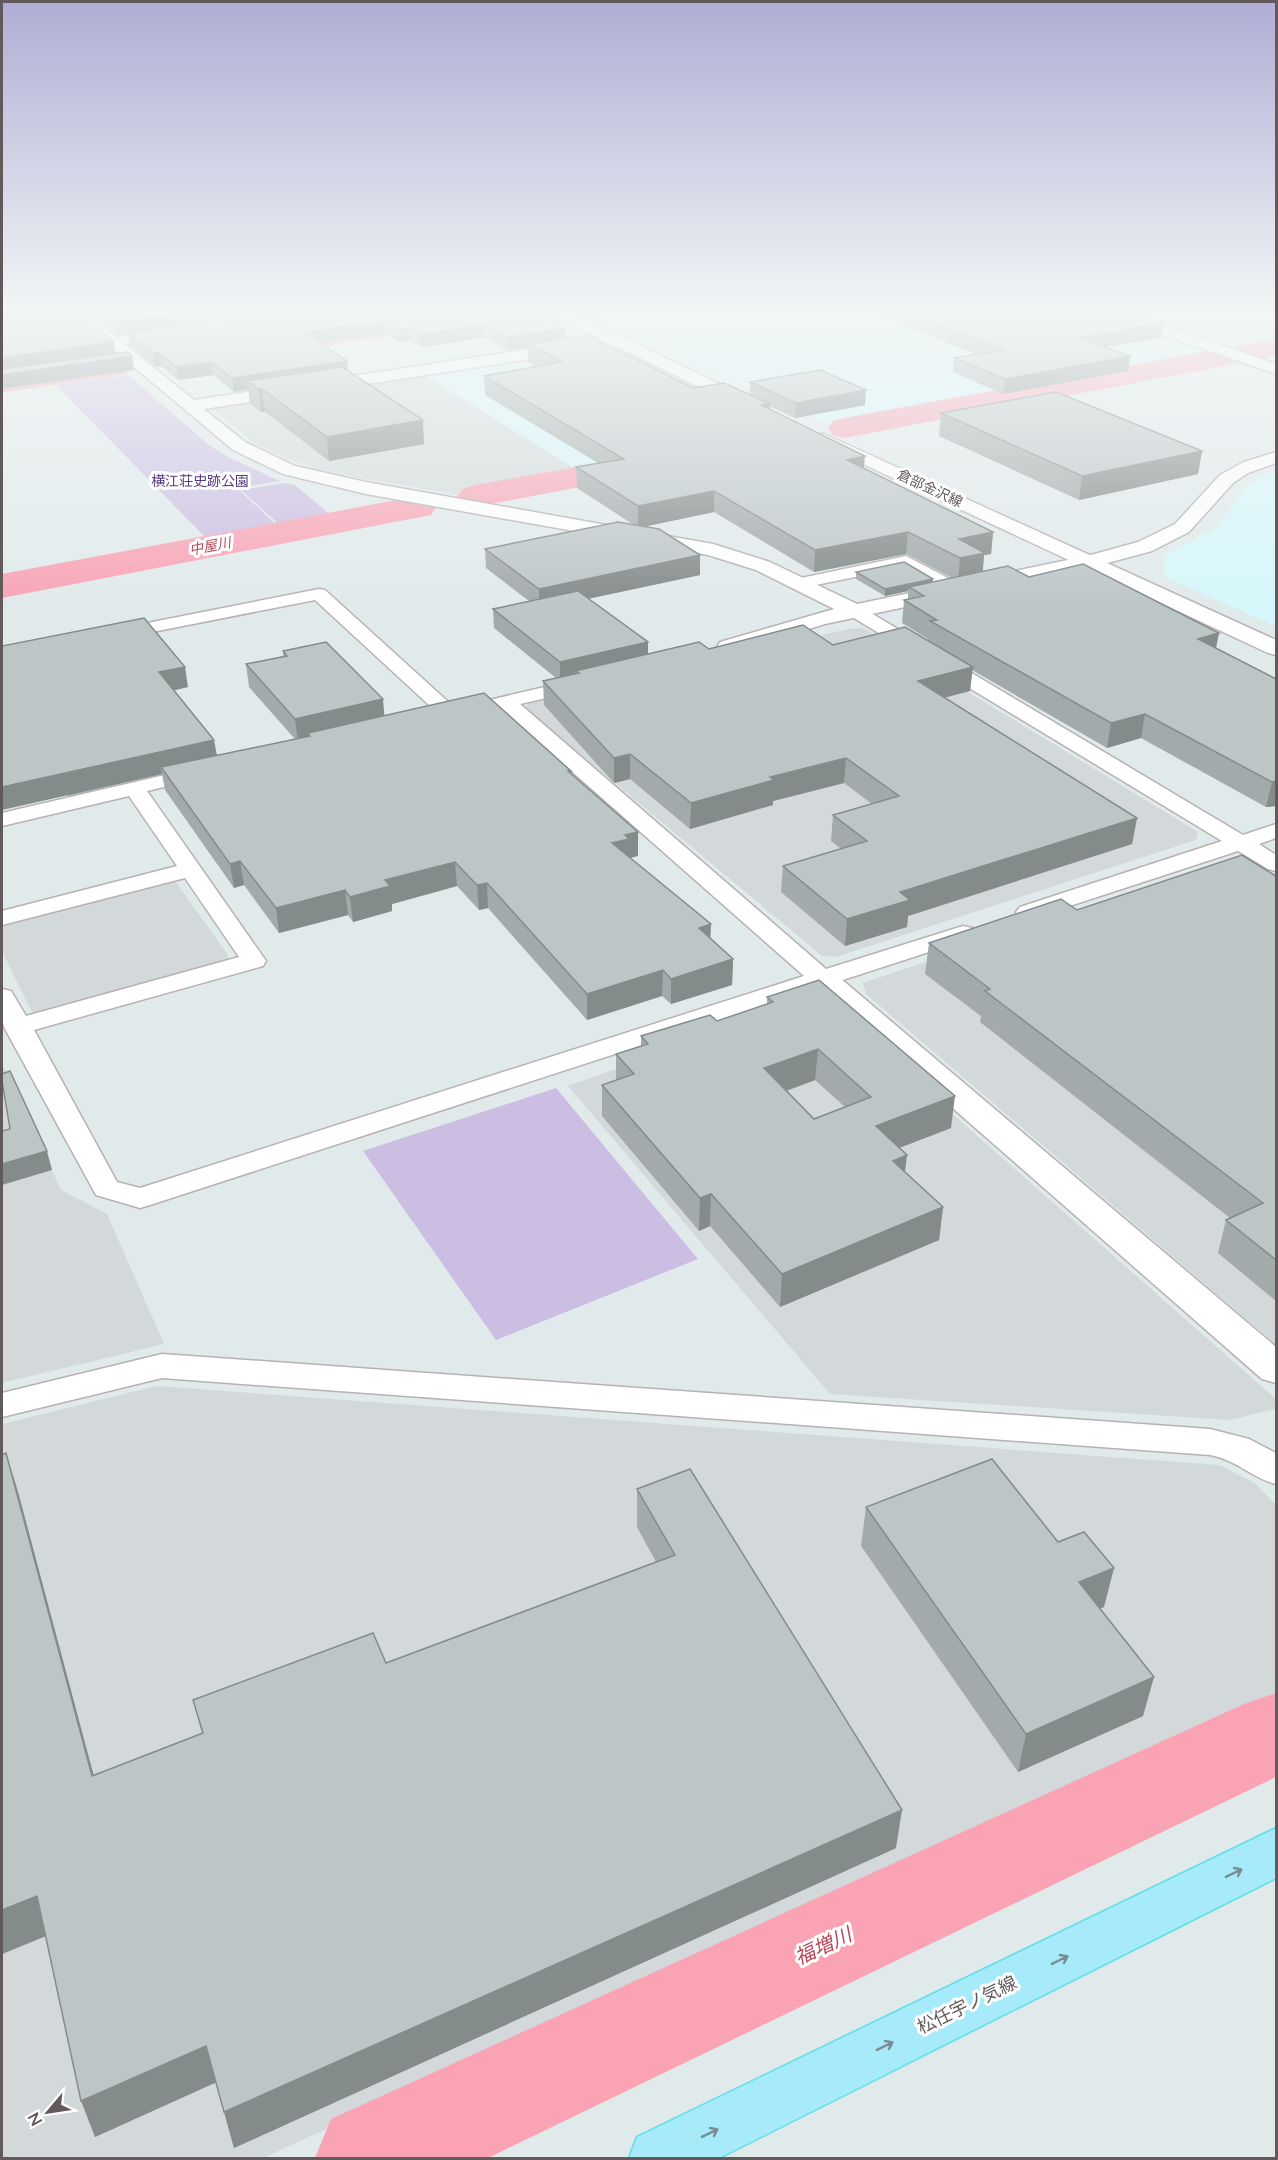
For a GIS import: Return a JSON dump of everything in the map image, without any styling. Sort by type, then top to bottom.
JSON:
[{"type":"main road","name":"松任宇ノ気線","points":[[658,2158],[1276,1852]]},
{"type":"street","points":[[195,410],[239,446],[264,460],[317,478],[690,545],[763,566],[855,611],[1276,864]]},
{"type":"street","points":[[760,410],[765,412]]},
{"type":"street","name":"倉部金沢線","points":[[813,434],[1276,648]]},
{"type":"street","points":[[717,650],[820,618],[1089,562],[1133,550],[1175,532],[1191,521],[1220,484],[1248,467],[1276,457]]},
{"type":"street","points":[[801,583],[906,561],[957,590]]},
{"type":"street","points":[[100,638],[319,594],[450,714]]},
{"type":"street","points":[[426,720],[594,681]]},
{"type":"street","points":[[504,701],[1276,1370]]},
{"type":"street","points":[[2,819],[216,769]]},
{"type":"street","points":[[13,1033],[254,961],[134,788]]},
{"type":"street","points":[[2,996],[13,1033],[106,1188],[140,1198],[1276,831]]},
{"type":"street","points":[[2,918],[189,870]]},
{"type":"street","points":[[2,1405],[162,1366],[1210,1442],[1232,1445],[1254,1454],[1276,1471]]},
{"type":"shaded area","points":[[213,410],[480,410],[583,474],[465,496],[318,469],[285,458],[256,444]]},
{"type":"shaded area","points":[[481,410],[668,410],[718,448],[584,474]]},
{"type":"shaded area","points":[[796,410],[920,410],[832,426]]},
{"type":"shaded area","points":[[1276,470],[1276,626],[1165,577],[1164,567],[1165,555],[1216,528],[1245,487]]},
{"type":"shaded area","points":[[863,628],[1198,832],[1196,840],[836,957],[822,956],[525,708],[529,703],[848,629]]},
{"type":"shaded area","points":[[1230,859],[1276,881],[1276,1345],[866,994],[863,983]]},
{"type":"shaded area","points":[[173,878],[228,955],[228,963],[33,1015],[2,951],[2,922]]},
{"type":"shaded area","points":[[814,998],[824,1001],[1276,1399],[1276,1409],[1229,1420],[830,1394],[568,1086]]},
{"type":"shaded area","points":[[2,1068],[5,1069],[61,1190],[107,1214],[164,1344],[2,1383]]},
{"type":"shaded area","points":[[157,1386],[1219,1465],[1255,1483],[1276,1505],[1276,1694],[263,2158],[2,2158],[2,1424]]},
{"type":"green space","name":"横江荘史跡公園","points":[[80,410],[168,410],[209,445],[226,456],[280,481],[237,488],[280,528],[209,541]]},
{"type":"green space","points":[[284,483],[295,485],[334,518],[282,527],[241,490]]},
{"type":"green space","points":[[556,1088],[698,1259],[496,1340],[363,1151]]},
{"type":"building","points":[[290,410],[407,410],[423,420],[327,437]]},
{"type":"building","points":[[541,410],[771,410],[865,456],[847,460],[993,532],[959,539],[985,553],[960,558],[908,532],[815,550],[714,491],[638,506],[576,467],[624,459]]},
{"type":"building","points":[[959,410],[1100,410],[1202,451],[1082,476],[941,413]]},
{"type":"building","points":[[618,522],[659,529],[700,555],[539,589],[485,549]]},
{"type":"building","points":[[904,562],[933,579],[885,589],[856,572]]},
{"type":"building","points":[[1083,564],[1219,633],[1198,639],[1276,679],[1276,781],[1272,782],[1145,714],[1111,723],[930,621],[937,620],[904,600],[924,596],[909,587],[1008,566],[1029,577]]},
{"type":"building","points":[[578,591],[648,642],[560,662],[493,609]]},
{"type":"building","points":[[144,618],[185,667],[159,672],[214,740],[2,787],[2,646]]},
{"type":"building","points":[[803,625],[833,645],[905,627],[973,667],[918,681],[1137,818],[900,892],[910,900],[847,919],[783,866],[867,841],[833,815],[899,796],[846,758],[770,777],[774,780],[691,803],[630,754],[614,758],[543,681],[579,673],[575,671],[699,642],[709,649]]},
{"type":"building","points":[[326,642],[383,699],[295,719],[246,664],[287,656],[283,651]]},
{"type":"building","points":[[484,693],[638,832],[625,835],[629,839],[612,843],[711,924],[699,928],[733,959],[671,979],[663,970],[587,994],[487,883],[477,885],[455,862],[385,880],[390,886],[350,897],[345,890],[276,908],[240,861],[230,864],[161,767],[310,736],[308,733]]},
{"type":"building","points":[[1242,855],[1276,876],[1276,1260],[1226,1220],[1263,1203],[985,991],[990,989],[929,943],[1061,899],[1077,910]]},
{"type":"building","points":[[819,980],[955,1096],[876,1126],[907,1155],[893,1161],[943,1207],[782,1274],[711,1194],[700,1198],[602,1085],[634,1074],[616,1054],[648,1044],[641,1036],[710,1015],[717,1021],[773,1002],[767,997]],"holes":[[[818,1049],[871,1097],[814,1119],[764,1068]]]},
{"type":"building","points":[[10,1071],[47,1151],[2,1164],[2,1131],[10,1129],[2,1074]]},
{"type":"building","points":[[6,1453],[92,1776],[203,1733],[193,1700],[373,1633],[386,1663],[675,1555],[637,1489],[690,1469],[902,1810],[224,2112],[206,2046],[81,2101],[37,1896],[2,1910],[2,1455]]},
{"type":"building","points":[[992,1459],[1058,1542],[1084,1532],[1114,1568],[1079,1582],[1154,1677],[1026,1734],[866,1507]]},
{"type":"waterway","name":"中屋川","points":[[844,428],[941,410]]},
{"type":"waterway","name":"中屋川","points":[[475,496],[661,462]]},
{"type":"waterway","name":"中屋川","points":[[2,586],[418,507]]},
{"type":"waterway","name":"福増川","points":[[370,2158],[1276,1733]]}]
